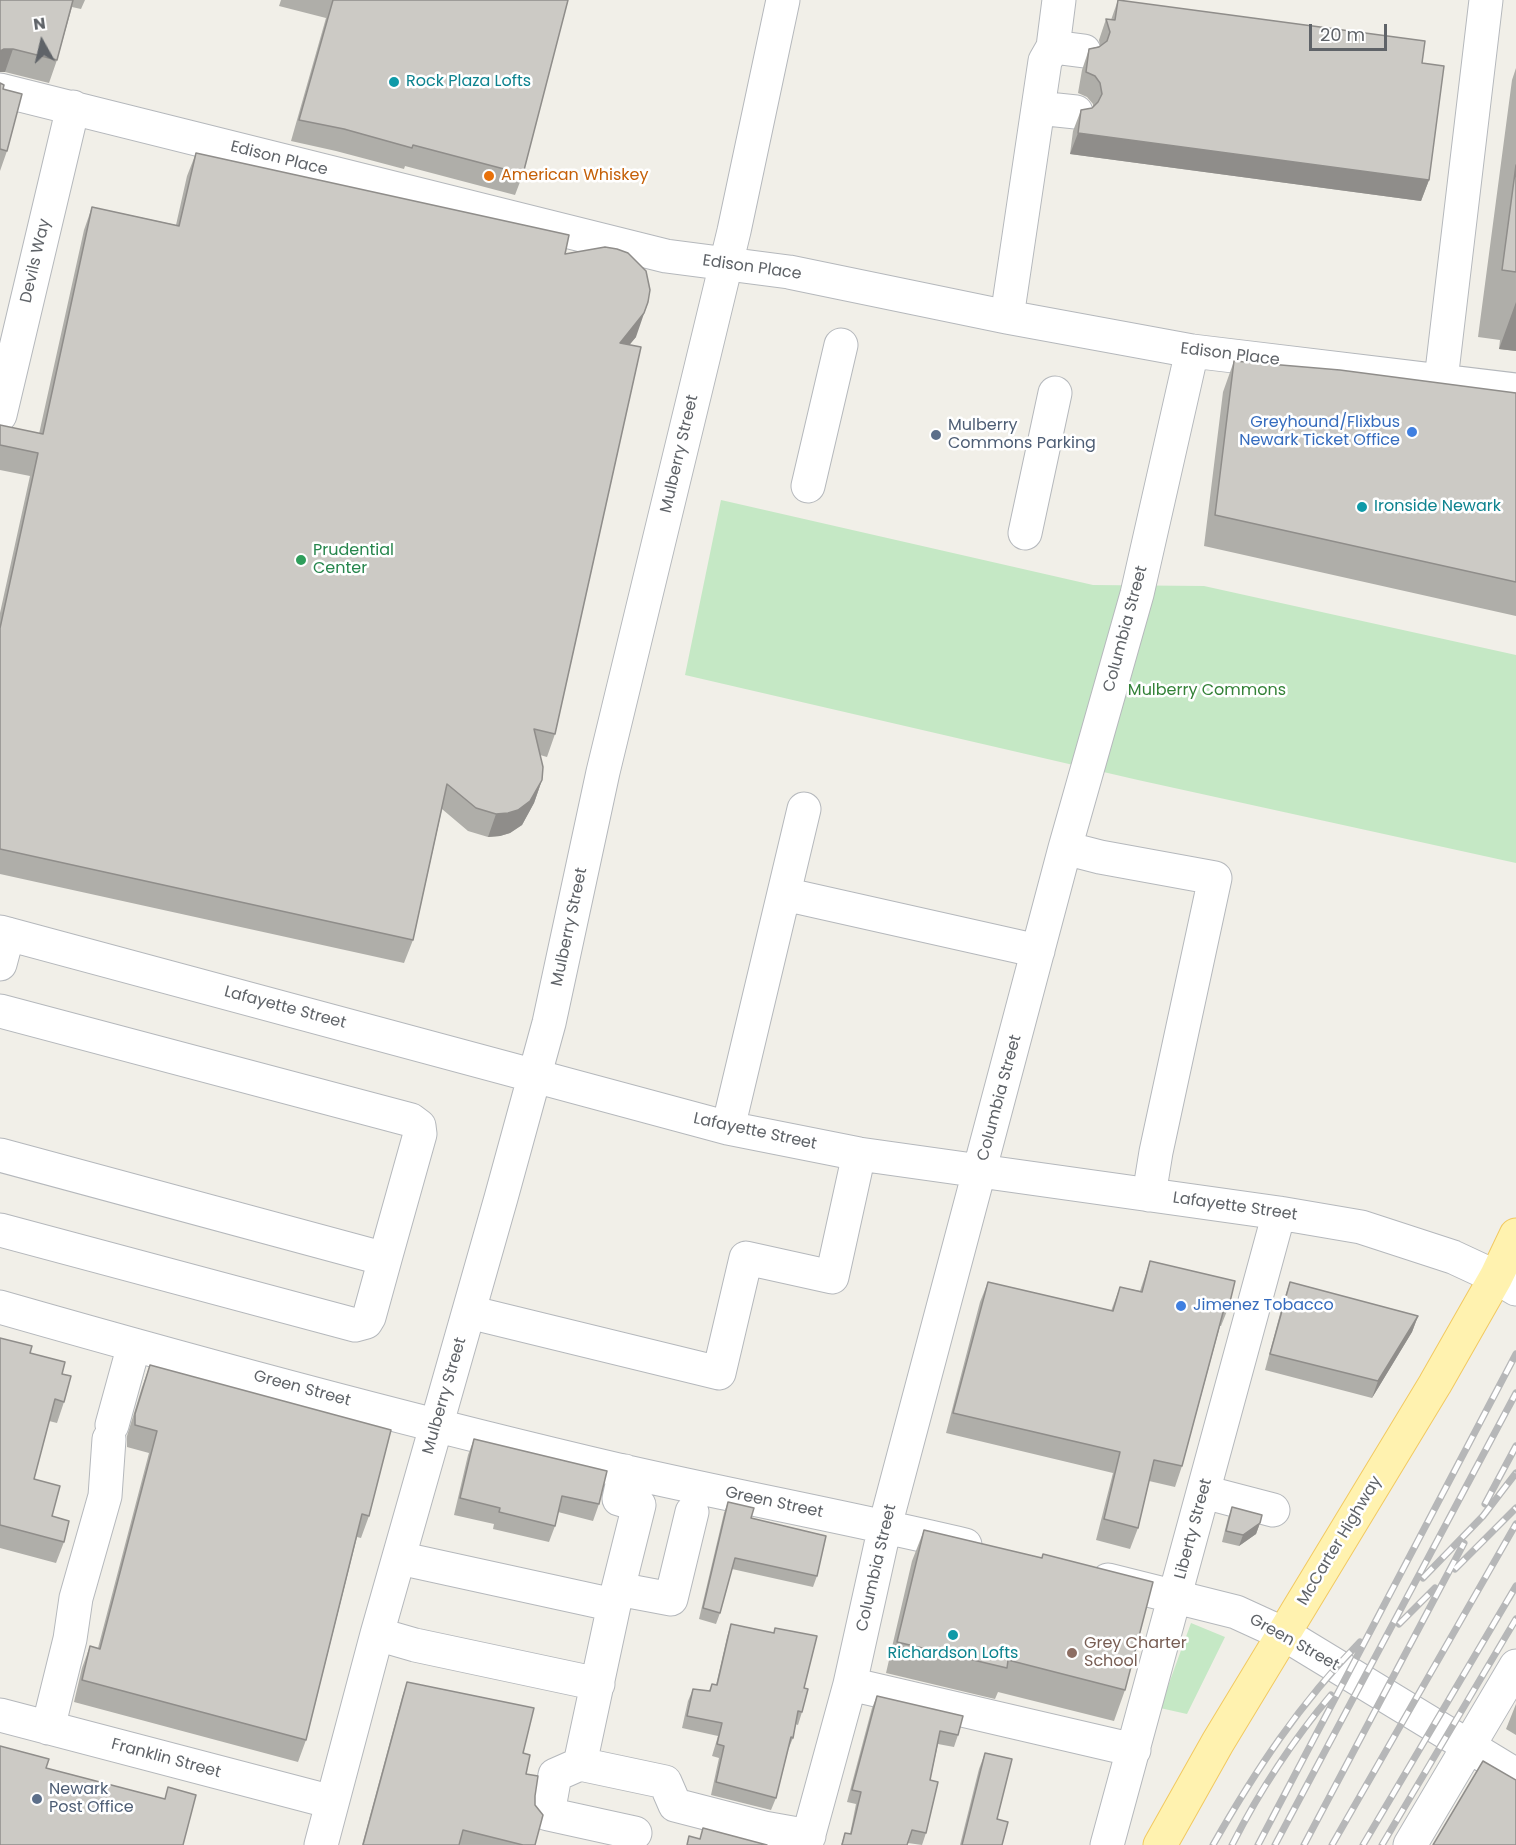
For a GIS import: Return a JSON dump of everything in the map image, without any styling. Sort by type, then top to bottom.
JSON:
[{"type":"main road","name":"McCarter Highway","points":[[1160,1845],[1218,1742],[1435,1384],[1506,1283],[1516,1235]]},
{"type":"street","name":"Mulberry Street","points":[[321,1845],[377,1634],[549,1023],[603,772],[726,264],[783,0]]},
{"type":"street","points":[[1007,317],[1045,62],[1068,49],[1059,0]]},
{"type":"street","points":[[1441,380],[1486,0]]},
{"type":"street","name":"Edison Place","points":[[0,90],[666,256],[789,272],[1007,317],[1192,351],[1516,390]]},
{"type":"street","name":"Devils Way","points":[[0,415],[73,107]]},
{"type":"street","points":[[1038,108],[1076,112]]},
{"type":"street","points":[[808,486],[841,345]]},
{"type":"street","name":"Columbia Street","points":[[808,1841],[850,1684],[885,1526],[1065,848],[1137,594],[1192,351]]},
{"type":"street","points":[[1025,533],[1055,393]]},
{"type":"street","points":[[728,1128],[804,809]]},
{"type":"street","points":[[1065,848],[1100,857],[1215,878],[1156,1152],[1149,1195]]},
{"type":"street","points":[[784,894],[1038,951]]},
{"type":"street","name":"Lafayette Street","points":[[3,943],[535,1075],[728,1128],[859,1154],[1279,1213],[1361,1227],[1453,1257],[1506,1283]]},
{"type":"street","points":[[0,1011],[414,1121],[418,1126],[420,1137],[369,1317],[366,1322],[356,1325],[0,1230]]},
{"type":"street","points":[[469,1312],[719,1373],[746,1258],[832,1277],[859,1154]]},
{"type":"street","points":[[0,1155],[386,1259]]},
{"type":"street","name":"Liberty Street","points":[[1107,1845],[1279,1213]]},
{"type":"street","name":"Green Street","points":[[0,1307],[436,1425],[625,1471],[885,1526],[990,1552]]},
{"type":"street","points":[[48,1728],[70,1639],[76,1598],[105,1497],[111,1432],[134,1345]]},
{"type":"street","points":[[580,1764],[616,1597],[639,1505],[619,1499],[625,1471]]},
{"type":"street","points":[[1204,1492],[1273,1510]]},
{"type":"street","points":[[399,1558],[616,1597],[671,1599],[692,1512]]},
{"type":"street","name":"Green Street","points":[[1083,1574],[1236,1612],[1284,1634],[1516,1775]]},
{"type":"street","points":[[377,1634],[415,1645],[598,1684]]},
{"type":"street","points":[[1410,1845],[1516,1666]]},
{"type":"street","points":[[850,1684],[1134,1750]]},
{"type":"street","name":"Franklin Street","points":[[0,1715],[332,1802]]},
{"type":"street","points":[[636,1833],[548,1814],[555,1775],[580,1764],[665,1782],[675,1805],[808,1841]]},
{"type":"green space","name":"Mulberry Commons","points":[[721,500],[1093,585],[1204,586],[1516,655],[1516,863],[1138,780],[685,675]]},
{"type":"green space","points":[[1191,1623],[1225,1637],[1187,1714],[1160,1708]]},
{"type":"building","points":[[0,0],[73,0],[57,60],[13,49],[0,51]]},
{"type":"building","points":[[333,0],[568,0],[523,174],[413,145],[412,148],[344,129],[299,120]]},
{"type":"building","points":[[1118,0],[1425,41],[1422,63],[1444,66],[1429,180],[1078,133],[1081,110],[1092,108],[1102,94],[1100,83],[1095,76],[1086,72],[1089,49],[1099,47],[1107,41],[1110,32],[1106,19],[1115,20]]},
{"type":"building","points":[[0,83],[4,85],[3,89],[22,94],[7,151],[0,149]]},
{"type":"building","name":"Prudential Center","points":[[196,153],[569,235],[565,254],[605,247],[617,249],[628,253],[646,271],[650,290],[648,302],[644,313],[620,343],[641,347],[555,734],[534,729],[543,767],[542,780],[530,801],[518,810],[496,814],[476,808],[447,784],[413,940],[0,849],[0,628],[38,453],[0,445],[0,425],[43,434],[92,207],[179,226]]},
{"type":"building","points":[[1516,165],[1516,272],[1502,270]]},
{"type":"building","name":"Ironside Newark","points":[[1234,361],[1340,370],[1516,393],[1516,582],[1215,515]]},
{"type":"building","points":[[1150,1261],[1235,1281],[1229,1306],[1225,1305],[1182,1466],[1154,1460],[1138,1528],[1104,1519],[1120,1452],[953,1413],[988,1282],[1113,1311],[1120,1287],[1142,1292]]},
{"type":"building","points":[[1290,1282],[1418,1316],[1378,1381],[1270,1354]]},
{"type":"building","points":[[0,1338],[32,1346],[30,1353],[65,1362],[62,1374],[71,1376],[64,1402],[55,1399],[34,1479],[60,1486],[52,1516],[69,1521],[64,1542],[0,1525]]},
{"type":"building","points":[[150,1365],[391,1430],[369,1516],[362,1514],[306,1740],[82,1680],[90,1646],[100,1649],[157,1431],[135,1425],[135,1414]]},
{"type":"building","points":[[474,1439],[607,1471],[599,1504],[562,1496],[555,1526],[499,1512],[500,1508],[460,1498]]},
{"type":"building","points":[[728,1502],[754,1508],[751,1518],[826,1536],[817,1576],[735,1558],[720,1613],[703,1608]]},
{"type":"building","points":[[1232,1507],[1262,1515],[1260,1523],[1243,1535],[1226,1531]]},
{"type":"building","points":[[924,1530],[1042,1558],[1043,1554],[1153,1582],[1125,1690],[1008,1660],[1007,1668],[897,1642]]},
{"type":"building","points":[[731,1624],[774,1633],[775,1628],[817,1636],[804,1688],[808,1689],[802,1712],[798,1711],[776,1798],[716,1782],[724,1746],[717,1744],[722,1723],[687,1716],[693,1689],[710,1691],[712,1684],[717,1685]]},
{"type":"building","points":[[407,1682],[534,1708],[523,1753],[530,1755],[526,1774],[538,1776],[535,1805],[543,1815],[535,1845],[523,1845],[463,1830],[459,1845],[363,1845]]},
{"type":"building","points":[[877,1696],[963,1716],[958,1735],[940,1731],[930,1780],[938,1782],[926,1833],[912,1830],[907,1845],[842,1845],[845,1833],[851,1834],[861,1792],[852,1790]]},
{"type":"building","name":"Newark Post Office","points":[[0,1746],[49,1759],[46,1768],[165,1799],[168,1787],[196,1795],[183,1845],[0,1845]]},
{"type":"building","points":[[985,1753],[1012,1759],[997,1819],[1008,1822],[1002,1845],[962,1845]]},
{"type":"building","points":[[1483,1761],[1516,1780],[1516,1845],[1433,1845]]},
{"type":"building","points":[[703,1828],[767,1845],[687,1845],[689,1836],[700,1839]]},
{"type":"railway","points":[[1258,1845],[1516,1354]]},
{"type":"railway","points":[[1275,1845],[1516,1393]]},
{"type":"railway","points":[[1485,1504],[1516,1446]]},
{"type":"railway","points":[[1423,1578],[1483,1516],[1516,1473]]},
{"type":"railway","points":[[1455,1569],[1516,1508]]},
{"type":"railway","points":[[1332,1845],[1516,1524]]},
{"type":"railway","points":[[1304,1845],[1464,1543]]},
{"type":"railway","points":[[1363,1845],[1516,1586]]},
{"type":"railway","points":[[1399,1624],[1435,1588]]},
{"type":"railway","points":[[1382,1845],[1516,1619]]},
{"type":"railway","points":[[1213,1845],[1262,1764],[1298,1714],[1360,1642]]},
{"type":"railway","points":[[1232,1845],[1277,1767],[1331,1695]]},
{"type":"place","name":"Rock Plaza Lofts","points":[[394,82]]},
{"type":"place","name":"American Whiskey","points":[[489,176]]},
{"type":"place","name":"Greyhound/Flixbus Newark Ticket Office","points":[[1412,432]]},
{"type":"place","name":"Mulberry Commons Parking","points":[[936,435]]},
{"type":"place","name":"Ironside Newark","points":[[1362,507]]},
{"type":"place","name":"Prudential Center","points":[[301,560]]},
{"type":"place","name":"Jimenez Tobacco","points":[[1181,1306]]},
{"type":"place","name":"Richardson Lofts","points":[[953,1635]]},
{"type":"place","name":"Grey Charter School","points":[[1072,1653]]},
{"type":"place","name":"Newark Post Office","points":[[37,1799]]}]
